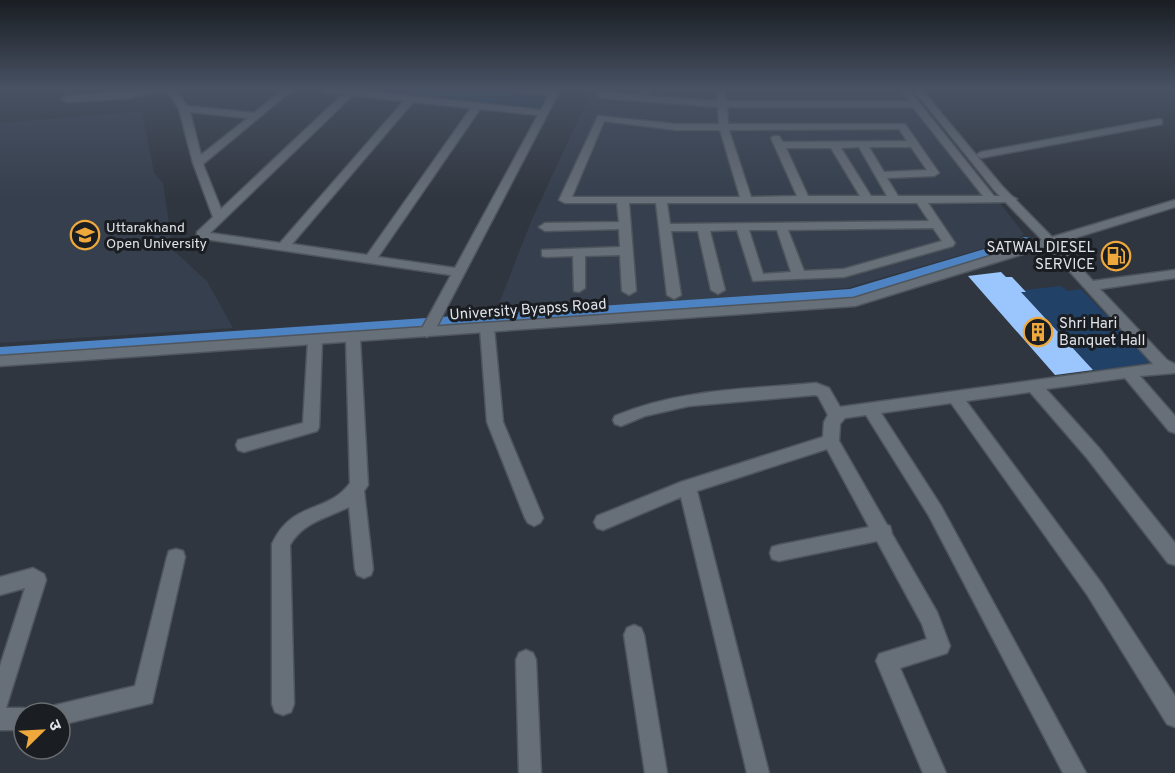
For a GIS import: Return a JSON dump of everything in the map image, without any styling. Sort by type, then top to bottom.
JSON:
[{"type":"street","points":[[188,126],[198,163],[219,218]]},
{"type":"street","points":[[198,163],[244,126]]},
{"type":"street","points":[[315,126],[201,235],[458,272]]},
{"type":"street","points":[[282,248],[388,126]]},
{"type":"street","points":[[370,259],[463,126]]},
{"type":"street","points":[[428,328],[536,126]]},
{"type":"street","points":[[597,126],[565,201],[1011,199]]},
{"type":"street","points":[[668,126],[724,128],[891,126]]},
{"type":"street","points":[[882,175],[934,173],[901,126]]},
{"type":"street","points":[[933,126],[991,199]]},
{"type":"street","points":[[947,126],[998,188],[1170,368]]},
{"type":"street","points":[[957,126],[1011,192],[1011,199]]},
{"type":"street","points":[[981,155],[1137,126]]},
{"type":"street","points":[[771,127],[804,200]]},
{"type":"street","points":[[724,128],[747,200]]},
{"type":"street","points":[[834,144],[868,200]]},
{"type":"street","points":[[862,144],[895,200]]},
{"type":"street","points":[[779,145],[915,144]]},
{"type":"street","points":[[742,227],[758,279],[844,273],[948,244],[921,200]]},
{"type":"street","points":[[661,201],[674,295]]},
{"type":"street","points":[[623,202],[629,291]]},
{"type":"street","name":"University Byapss Road","points":[[0,362],[353,338],[428,328],[487,328],[855,302],[1175,203]]},
{"type":"street","points":[[664,228],[936,224]]},
{"type":"street","points":[[545,227],[625,225]]},
{"type":"street","points":[[781,226],[799,276]]},
{"type":"street","points":[[703,227],[718,290]]},
{"type":"street","points":[[546,254],[626,251]]},
{"type":"street","points":[[579,252],[579,288]]},
{"type":"street","points":[[1090,286],[1169,275],[1175,285]]},
{"type":"street","points":[[487,328],[495,422],[534,518]]},
{"type":"street","points":[[283,704],[281,544],[293,523],[350,498],[359,485],[353,338]]},
{"type":"street","points":[[244,445],[311,427],[315,340]]},
{"type":"street","points":[[935,773],[885,661],[940,646],[930,619],[884,532],[831,441],[832,422],[840,413],[870,408],[1170,368]]},
{"type":"street","points":[[1128,372],[1175,427]]},
{"type":"street","points":[[1034,386],[1094,453],[1175,557]]},
{"type":"street","points":[[621,420],[664,404],[816,389],[824,392],[837,417]]},
{"type":"street","points":[[954,396],[1095,590],[1175,716]]},
{"type":"street","points":[[870,408],[935,511],[1075,773]]},
{"type":"street","points":[[603,522],[687,487],[831,441]]},
{"type":"street","points":[[687,487],[758,773]]},
{"type":"street","points":[[356,491],[363,569]]},
{"type":"street","points":[[779,553],[884,532]]},
{"type":"street","points":[[72,711],[144,695],[176,557]]},
{"type":"street","points":[[0,586],[33,577],[37,580],[0,700]]},
{"type":"street","points":[[634,635],[656,773]]},
{"type":"street","points":[[526,660],[530,773]]},
{"type":"shaded area","name":"Uttarakhand Open University","points":[[0,126],[145,126],[154,173],[163,183],[173,250],[207,281],[233,328],[0,343]]},
{"type":"shaded area","points":[[575,126],[940,126],[1024,234],[1019,238],[847,288],[494,316],[532,219]]},
{"type":"shaded area","points":[[1061,286],[1067,291],[1081,289],[1152,362],[1095,372],[1021,292]]},
{"type":"building","name":"Shri Hari Banquet Hall","points":[[1001,272],[1006,277],[1012,277],[1026,292],[1021,292],[1093,370],[1055,375],[968,276]]},
{"type":"waterway","points":[[0,353],[851,294],[1025,241]]},
{"type":"place","name":"Uttarakhand Open University","points":[[85,235]]},
{"type":"place","name":"SATWAL DIESEL SERVICE","points":[[1116,256]]},
{"type":"place","name":"Shri Hari Banquet Hall","points":[[1038,332]]}]
